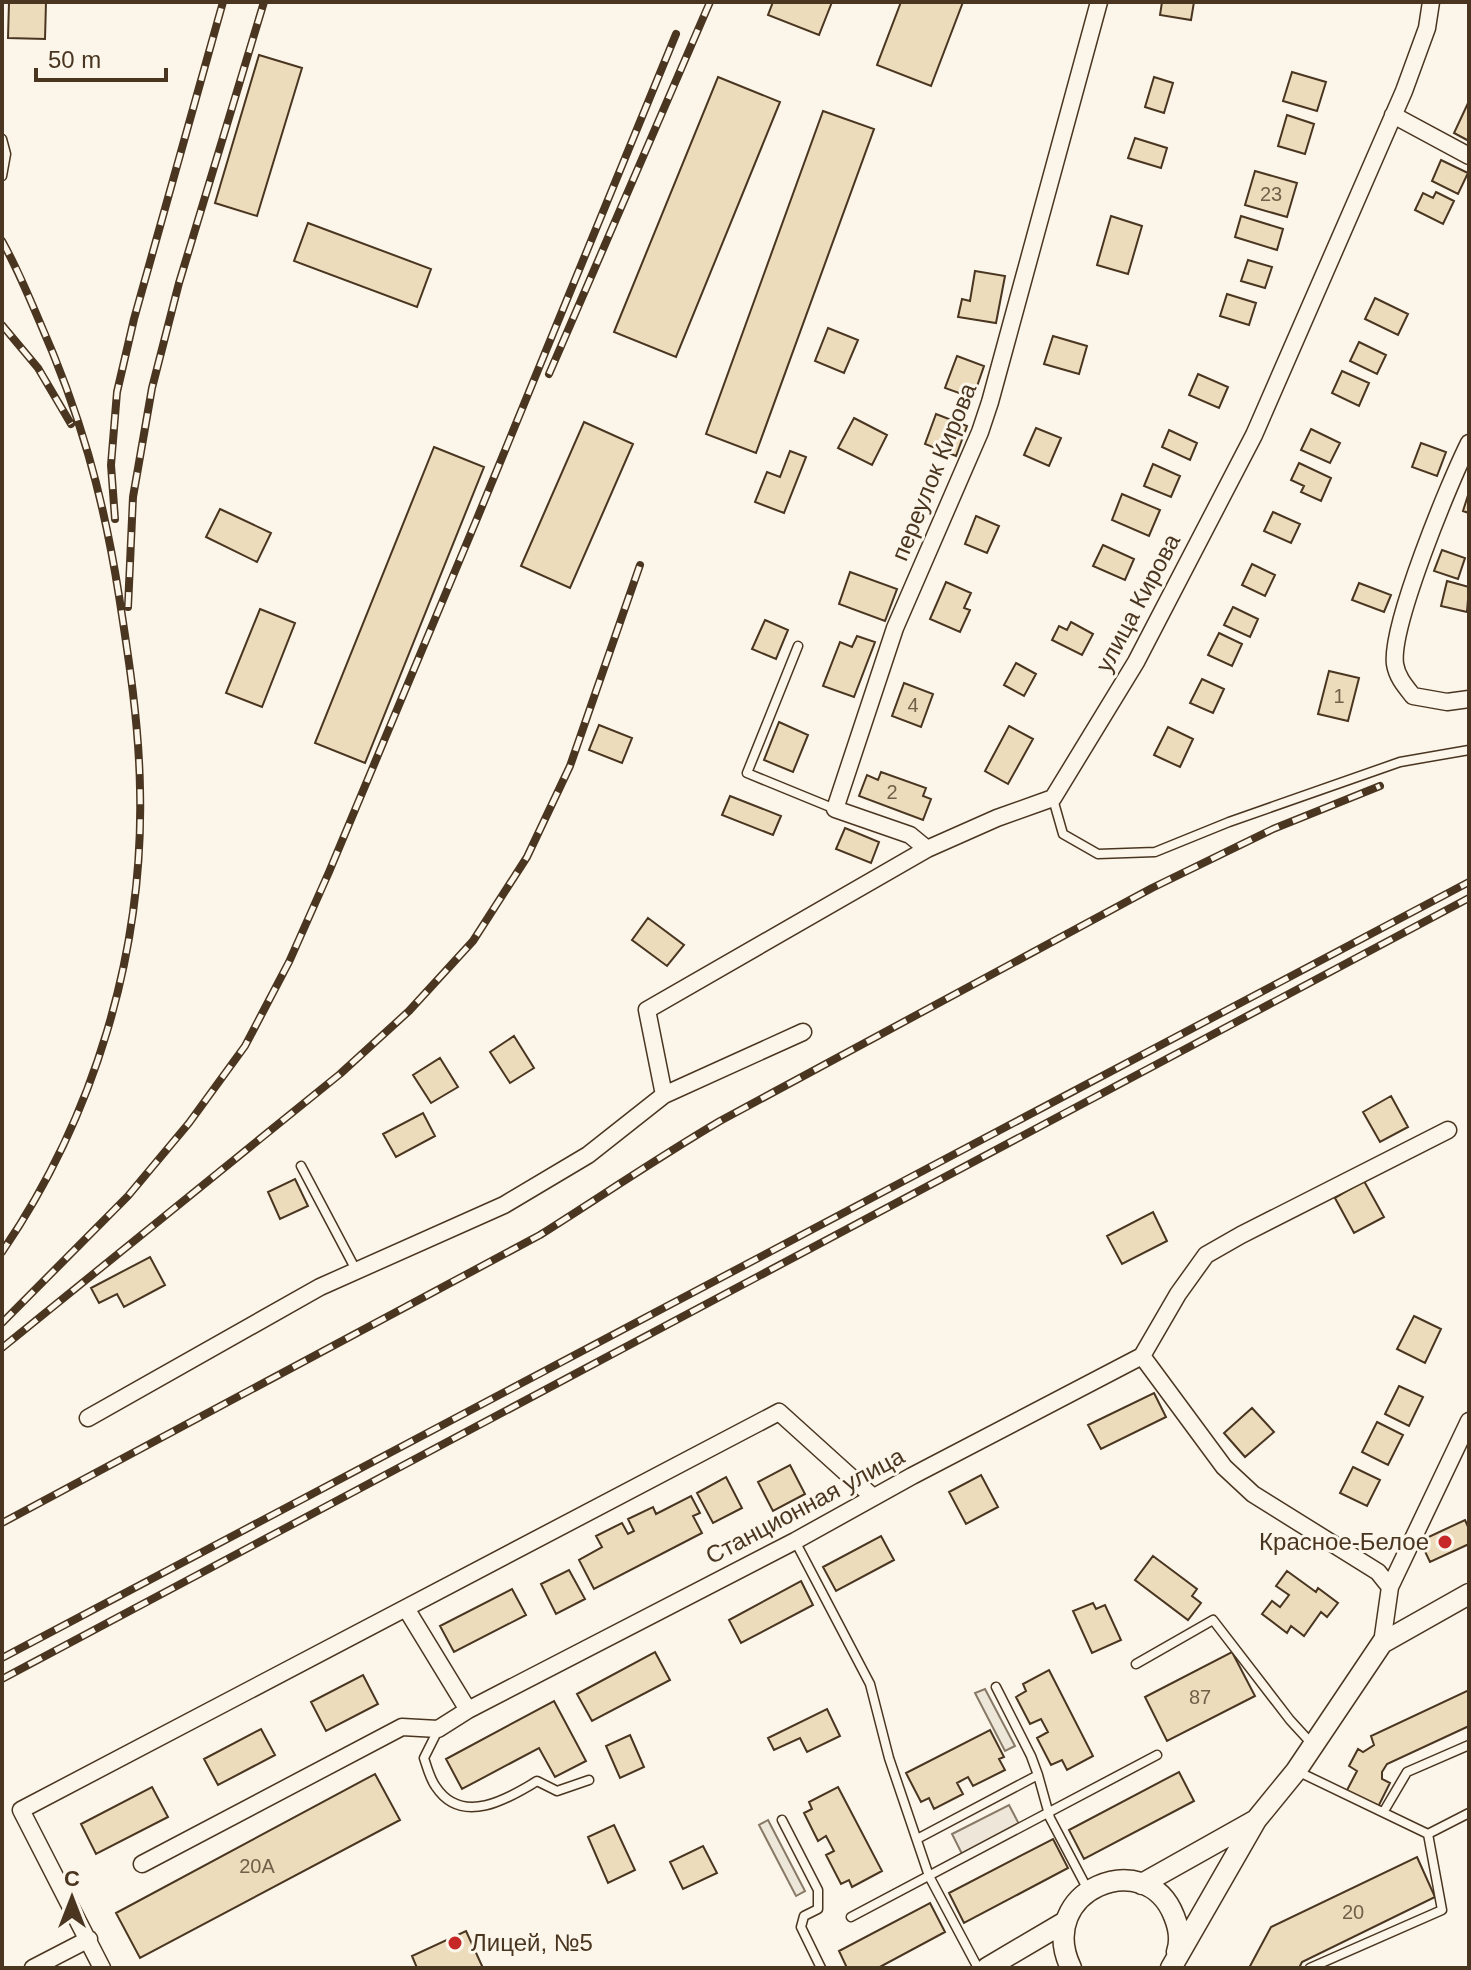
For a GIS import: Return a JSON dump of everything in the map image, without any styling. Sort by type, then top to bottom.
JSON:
[{"type":"street","name":"переулок Кирова","points":[[835,809],[895,628],[980,432],[990,402],[1099,2]]},
{"type":"street","name":"улица Кирова","points":[[1053,798],[1136,662],[1254,435],[1393,115],[1427,28],[1431,2]]},
{"type":"street","points":[[1393,115],[1469,156]]},
{"type":"street","points":[[1469,443],[1451,480],[1403,617],[1395,661],[1399,678],[1413,696],[1447,702],[1469,699]]},
{"type":"street","points":[[664,1095],[647,1010],[927,849],[997,818],[1053,798]]},
{"type":"street","points":[[835,809],[910,835],[927,849]]},
{"type":"street","points":[[88,1418],[320,1287],[504,1205],[588,1155],[664,1095],[803,1032]]},
{"type":"street","points":[[1390,1587],[1378,1572],[1253,1494],[1224,1467],[1142,1356],[1178,1294],[1206,1255],[1448,1130]]},
{"type":"street","name":"Станционная улица","points":[[438,1729],[468,1710],[795,1541],[1142,1356]]},
{"type":"street","points":[[102,1968],[21,1810],[779,1412],[873,1497]]},
{"type":"street","points":[[1172,1966],[1256,1820],[1296,1771],[1382,1643],[1390,1587],[1469,1421]]},
{"type":"street","points":[[1382,1643],[1469,1594]]},
{"type":"street","points":[[407,1610],[468,1710]]},
{"type":"street","points":[[142,1864],[402,1727],[438,1729]]},
{"type":"street","points":[[1142,1884],[1256,1820]]},
{"type":"street","points":[[1071,1968],[1065,1952],[1065,1922],[1078,1899],[1105,1882],[1124,1880],[1142,1884],[1171,1908],[1178,1926],[1179,1945],[1172,1966]]},
{"type":"street","points":[[987,1968],[1065,1922]]},
{"type":"street","points":[[33,1968],[89,1939]]},
{"type":"lane","points":[[2,139],[6,154],[2,176]]},
{"type":"lane","points":[[798,646],[747,773],[835,809]]},
{"type":"lane","points":[[1053,798],[1063,834],[1098,854],[1155,852],[1229,822],[1400,762],[1469,750]]},
{"type":"lane","points":[[301,1166],[356,1270]]},
{"type":"lane","points":[[795,1541],[870,1684],[889,1758],[929,1876],[978,1968]]},
{"type":"lane","points":[[1136,1664],[1213,1620],[1290,1720],[1313,1744]]},
{"type":"lane","points":[[996,1687],[1031,1756],[1048,1813],[1088,1890]]},
{"type":"lane","points":[[438,1729],[424,1758],[435,1787],[448,1800],[463,1807],[501,1803],[537,1781],[557,1791],[589,1780]]},
{"type":"lane","points":[[1384,1811],[1407,1772],[1469,1745]]},
{"type":"lane","points":[[851,1917],[1157,1755]]},
{"type":"lane","points":[[1296,1771],[1428,1834]]},
{"type":"lane","points":[[917,1839],[1038,1775]]},
{"type":"lane","points":[[1428,1834],[1469,1813]]},
{"type":"lane","points":[[782,1820],[818,1890],[818,1909],[804,1916],[801,1927],[821,1968]]},
{"type":"lane","points":[[1310,1968],[1442,1910],[1428,1834]]},
{"type":"shaded area","points":[[985,1689],[1015,1746],[1005,1751],[975,1693]]},
{"type":"shaded area","points":[[1009,1805],[1019,1824],[962,1854],[952,1834]]},
{"type":"shaded area","points":[[768,1820],[805,1891],[796,1896],[759,1825]]},
{"type":"building","points":[[9,2],[46,2],[45,39],[8,38]]},
{"type":"building","points":[[773,2],[832,2],[819,35],[768,15]]},
{"type":"building","points":[[901,2],[963,2],[931,86],[877,65]]},
{"type":"building","points":[[1162,2],[1194,2],[1191,20],[1160,15]]},
{"type":"building","points":[[259,55],[302,68],[257,216],[215,203]]},
{"type":"building","points":[[1292,72],[1326,82],[1317,111],[1283,101]]},
{"type":"building","points":[[718,77],[780,102],[676,357],[614,332]]},
{"type":"building","points":[[1154,77],[1173,83],[1164,113],[1145,107]]},
{"type":"building","points":[[1469,101],[1469,141],[1454,133]]},
{"type":"building","points":[[823,111],[874,129],[756,453],[706,434]]},
{"type":"building","points":[[1287,115],[1314,124],[1305,154],[1278,146]]},
{"type":"building","points":[[1135,138],[1167,148],[1161,168],[1128,158]]},
{"type":"building","points":[[1441,160],[1468,173],[1458,194],[1432,181]]},
{"type":"building","points":[[1255,171],[1297,183],[1287,217],[1245,205]]},
{"type":"building","points":[[1436,192],[1454,201],[1443,224],[1415,210],[1423,193],[1433,198]]},
{"type":"building","points":[[1111,216],[1142,226],[1128,274],[1097,265]]},
{"type":"building","points":[[1241,216],[1283,229],[1277,250],[1235,237]]},
{"type":"building","points":[[308,223],[431,269],[417,307],[294,261]]},
{"type":"building","points":[[1248,260],[1272,267],[1265,288],[1241,281]]},
{"type":"building","points":[[975,271],[1005,276],[996,323],[958,317],[962,299],[970,301]]},
{"type":"building","points":[[1227,294],[1256,303],[1249,325],[1220,316]]},
{"type":"building","points":[[1375,298],[1408,314],[1398,335],[1365,319]]},
{"type":"building","points":[[828,328],[858,340],[844,373],[815,361]]},
{"type":"building","points":[[1053,336],[1087,346],[1079,374],[1044,364]]},
{"type":"building","points":[[1359,342],[1386,355],[1377,374],[1350,361]]},
{"type":"building","points":[[957,356],[984,366],[973,398],[945,388]]},
{"type":"building","points":[[1342,371],[1369,383],[1359,406],[1332,393]]},
{"type":"building","points":[[1198,374],[1228,387],[1219,408],[1189,395]]},
{"type":"building","points":[[936,414],[967,426],[956,456],[925,444]]},
{"type":"building","points":[[854,418],[887,435],[872,465],[838,448]]},
{"type":"building","points":[[584,422],[633,444],[570,588],[521,566]]},
{"type":"building","points":[[1036,428],[1061,438],[1049,466],[1024,455]]},
{"type":"building","points":[[1311,429],[1340,443],[1330,463],[1301,450]]},
{"type":"building","points":[[1169,430],[1197,443],[1190,460],[1162,447]]},
{"type":"building","points":[[1421,443],[1446,452],[1437,476],[1412,467]]},
{"type":"building","points":[[434,447],[484,467],[365,763],[315,743]]},
{"type":"building","points":[[790,451],[806,457],[784,513],[755,502],[767,472],[780,477]]},
{"type":"building","points":[[1299,463],[1331,478],[1321,501],[1301,492],[1304,486],[1291,480]]},
{"type":"building","points":[[1153,464],[1180,476],[1171,497],[1144,486]]},
{"type":"building","points":[[1469,492],[1469,513],[1463,511]]},
{"type":"building","points":[[1122,494],[1160,510],[1149,536],[1112,520]]},
{"type":"building","points":[[220,509],[271,533],[257,562],[206,537]]},
{"type":"building","points":[[1273,512],[1300,524],[1291,543],[1264,531]]},
{"type":"building","points":[[976,516],[999,526],[987,553],[965,544]]},
{"type":"building","points":[[1103,545],[1134,559],[1125,580],[1093,566]]},
{"type":"building","points":[[1442,550],[1465,558],[1458,579],[1434,571]]},
{"type":"building","points":[[1252,564],[1275,575],[1265,596],[1242,585]]},
{"type":"building","points":[[850,572],[897,589],[885,621],[839,604]]},
{"type":"building","points":[[1447,581],[1469,587],[1467,612],[1441,606]]},
{"type":"building","points":[[946,582],[971,593],[964,608],[970,610],[960,632],[930,619]]},
{"type":"building","points":[[1359,583],[1391,595],[1384,612],[1352,600]]},
{"type":"building","points":[[1233,607],[1258,619],[1250,637],[1224,625]]},
{"type":"building","points":[[260,609],[295,623],[262,707],[226,693]]},
{"type":"building","points":[[765,620],[788,630],[776,659],[752,649]]},
{"type":"building","points":[[1071,622],[1093,634],[1082,655],[1052,640],[1059,626],[1067,630]]},
{"type":"building","points":[[1219,633],[1242,644],[1232,666],[1208,655]]},
{"type":"building","points":[[857,636],[875,642],[854,697],[823,686],[840,642],[852,647]]},
{"type":"building","points":[[1016,663],[1036,674],[1024,696],[1004,685]]},
{"type":"building","points":[[1329,671],[1359,678],[1348,721],[1318,714]]},
{"type":"building","points":[[1202,679],[1224,689],[1213,713],[1190,703]]},
{"type":"building","points":[[904,683],[933,694],[921,727],[892,716]]},
{"type":"building","points":[[779,722],[808,735],[793,772],[764,760]]},
{"type":"building","points":[[599,725],[632,738],[622,763],[589,750]]},
{"type":"building","points":[[1009,726],[1033,739],[1008,784],[985,771]]},
{"type":"building","points":[[1168,727],[1193,739],[1180,767],[1154,755]]},
{"type":"building","points":[[881,772],[926,788],[923,796],[931,799],[923,820],[859,796],[867,775],[878,780]]},
{"type":"building","points":[[730,796],[781,816],[773,835],[722,815]]},
{"type":"building","points":[[845,828],[879,842],[871,863],[836,849]]},
{"type":"building","points":[[648,918],[684,945],[667,966],[632,940]]},
{"type":"building","points":[[514,1036],[534,1068],[510,1083],[490,1052]]},
{"type":"building","points":[[440,1058],[458,1087],[431,1103],[413,1075]]},
{"type":"building","points":[[1391,1096],[1408,1127],[1380,1142],[1363,1112]]},
{"type":"building","points":[[423,1113],[435,1136],[396,1157],[383,1134]]},
{"type":"building","points":[[295,1179],[308,1206],[280,1219],[268,1192]]},
{"type":"building","points":[[1364,1181],[1384,1217],[1354,1233],[1335,1198]]},
{"type":"building","points":[[1153,1212],[1167,1241],[1122,1264],[1107,1236]]},
{"type":"building","points":[[150,1257],[165,1285],[124,1307],[117,1294],[99,1303],[91,1288]]},
{"type":"building","points":[[1414,1316],[1441,1329],[1425,1363],[1397,1349]]},
{"type":"building","points":[[1399,1386],[1423,1397],[1409,1426],[1385,1414]]},
{"type":"building","points":[[1154,1393],[1166,1417],[1101,1449],[1088,1425]]},
{"type":"building","points":[[1252,1408],[1274,1432],[1245,1457],[1224,1433]]},
{"type":"building","points":[[1377,1422],[1403,1435],[1388,1465],[1362,1452]]},
{"type":"building","points":[[790,1465],[805,1494],[773,1511],[758,1482]]},
{"type":"building","points":[[1353,1467],[1380,1480],[1367,1506],[1340,1493]]},
{"type":"building","points":[[981,1475],[998,1507],[966,1524],[949,1492]]},
{"type":"building","points":[[726,1477],[742,1508],[713,1523],[697,1493]]},
{"type":"building","points":[[691,1496],[700,1513],[693,1516],[702,1533],[594,1589],[579,1560],[602,1547],[596,1536],[622,1523],[628,1534],[634,1531],[628,1519],[653,1507],[656,1514]]},
{"type":"building","name":"Красное-Белое","points":[[1465,1520],[1469,1529],[1469,1544],[1430,1562],[1420,1541]]},
{"type":"building","points":[[881,1536],[894,1560],[836,1591],[823,1567]]},
{"type":"building","points":[[1153,1556],[1197,1589],[1192,1596],[1201,1603],[1188,1620],[1135,1580]]},
{"type":"building","points":[[569,1570],[585,1599],[556,1614],[541,1584]]},
{"type":"building","points":[[1287,1571],[1338,1603],[1327,1617],[1321,1612],[1304,1636],[1291,1626],[1287,1633],[1262,1614],[1272,1601],[1280,1607],[1289,1595],[1276,1586]]},
{"type":"building","points":[[801,1581],[813,1605],[741,1643],[729,1620]]},
{"type":"building","points":[[512,1589],[526,1615],[454,1652],[440,1626]]},
{"type":"building","points":[[1093,1603],[1096,1609],[1105,1605],[1121,1640],[1092,1653],[1073,1611]]},
{"type":"building","points":[[655,1652],[670,1680],[592,1721],[577,1694]]},
{"type":"building","points":[[1232,1652],[1255,1696],[1167,1741],[1145,1697]]},
{"type":"building","points":[[1049,1670],[1093,1756],[1067,1770],[1062,1760],[1051,1765],[1037,1738],[1048,1732],[1041,1719],[1030,1724],[1016,1697],[1026,1691],[1023,1684]]},
{"type":"building","points":[[363,1675],[378,1704],[326,1731],[311,1702]]},
{"type":"building","points":[[1469,1690],[1469,1726],[1387,1764],[1382,1779],[1390,1783],[1377,1809],[1345,1794],[1357,1771],[1349,1766],[1358,1749],[1363,1752],[1374,1745],[1371,1736]]},
{"type":"building","points":[[554,1701],[586,1761],[555,1777],[539,1748],[462,1789],[446,1759]]},
{"type":"building","points":[[827,1709],[840,1736],[807,1752],[800,1738],[774,1750],[768,1738]]},
{"type":"building","points":[[261,1729],[275,1755],[218,1785],[204,1759]]},
{"type":"building","points":[[990,1730],[1004,1757],[999,1759],[1005,1770],[973,1786],[968,1777],[957,1783],[963,1794],[934,1809],[929,1798],[921,1802],[906,1773]]},
{"type":"building","points":[[630,1735],[644,1767],[620,1778],[606,1746]]},
{"type":"building","points":[[1179,1772],[1194,1801],[1084,1859],[1069,1830]]},
{"type":"building","points":[[375,1774],[400,1820],[140,1958],[116,1913]]},
{"type":"building","points":[[152,1787],[168,1817],[96,1854],[81,1824]]},
{"type":"building","points":[[838,1787],[882,1871],[852,1887],[849,1880],[841,1884],[826,1855],[834,1851],[826,1836],[818,1841],[804,1813],[812,1809],[809,1802]]},
{"type":"building","points":[[614,1825],[635,1870],[608,1883],[588,1837]]},
{"type":"building","points":[[1053,1839],[1068,1868],[964,1923],[949,1893]]},
{"type":"building","points":[[703,1846],[717,1873],[683,1889],[670,1862]]},
{"type":"building","points":[[1417,1857],[1435,1897],[1302,1962],[1299,1968],[1249,1968],[1271,1927]]},
{"type":"building","points":[[930,1903],[945,1932],[878,1968],[847,1968],[839,1951]]},
{"type":"building","name":"Лицей, №5","points":[[466,1931],[483,1968],[417,1968],[412,1956]]},
{"type":"railway","points":[[115,519],[111,465],[117,392],[134,319],[223,2]]},
{"type":"railway","points":[[128,607],[133,497],[152,388],[179,283],[264,2]]},
{"type":"railway","points":[[549,374],[710,2]]},
{"type":"railway","points":[[2,1323],[128,1196],[189,1123],[245,1046],[289,962],[476,521],[676,34]]},
{"type":"railway","points":[[2,241],[53,353],[78,421],[97,488],[113,559],[130,668],[140,789],[139,850],[133,912],[107,1031],[63,1146],[35,1200],[2,1252]]},
{"type":"railway","points":[[2,325],[38,368],[71,424]]},
{"type":"railway","points":[[2,1348],[340,1074],[409,1011],[473,941],[527,857],[570,766],[640,565]]},
{"type":"railway","points":[[2,1523],[540,1235],[720,1121],[1152,888],[1273,829],[1380,786]]},
{"type":"railway","points":[[2,1658],[1469,882]]},
{"type":"railway","points":[[2,1679],[1469,898]]},
{"type":"place","name":"Красное-Белое","points":[[1445,1542]]},
{"type":"place","name":"Лицей, №5","points":[[455,1943]]}]
